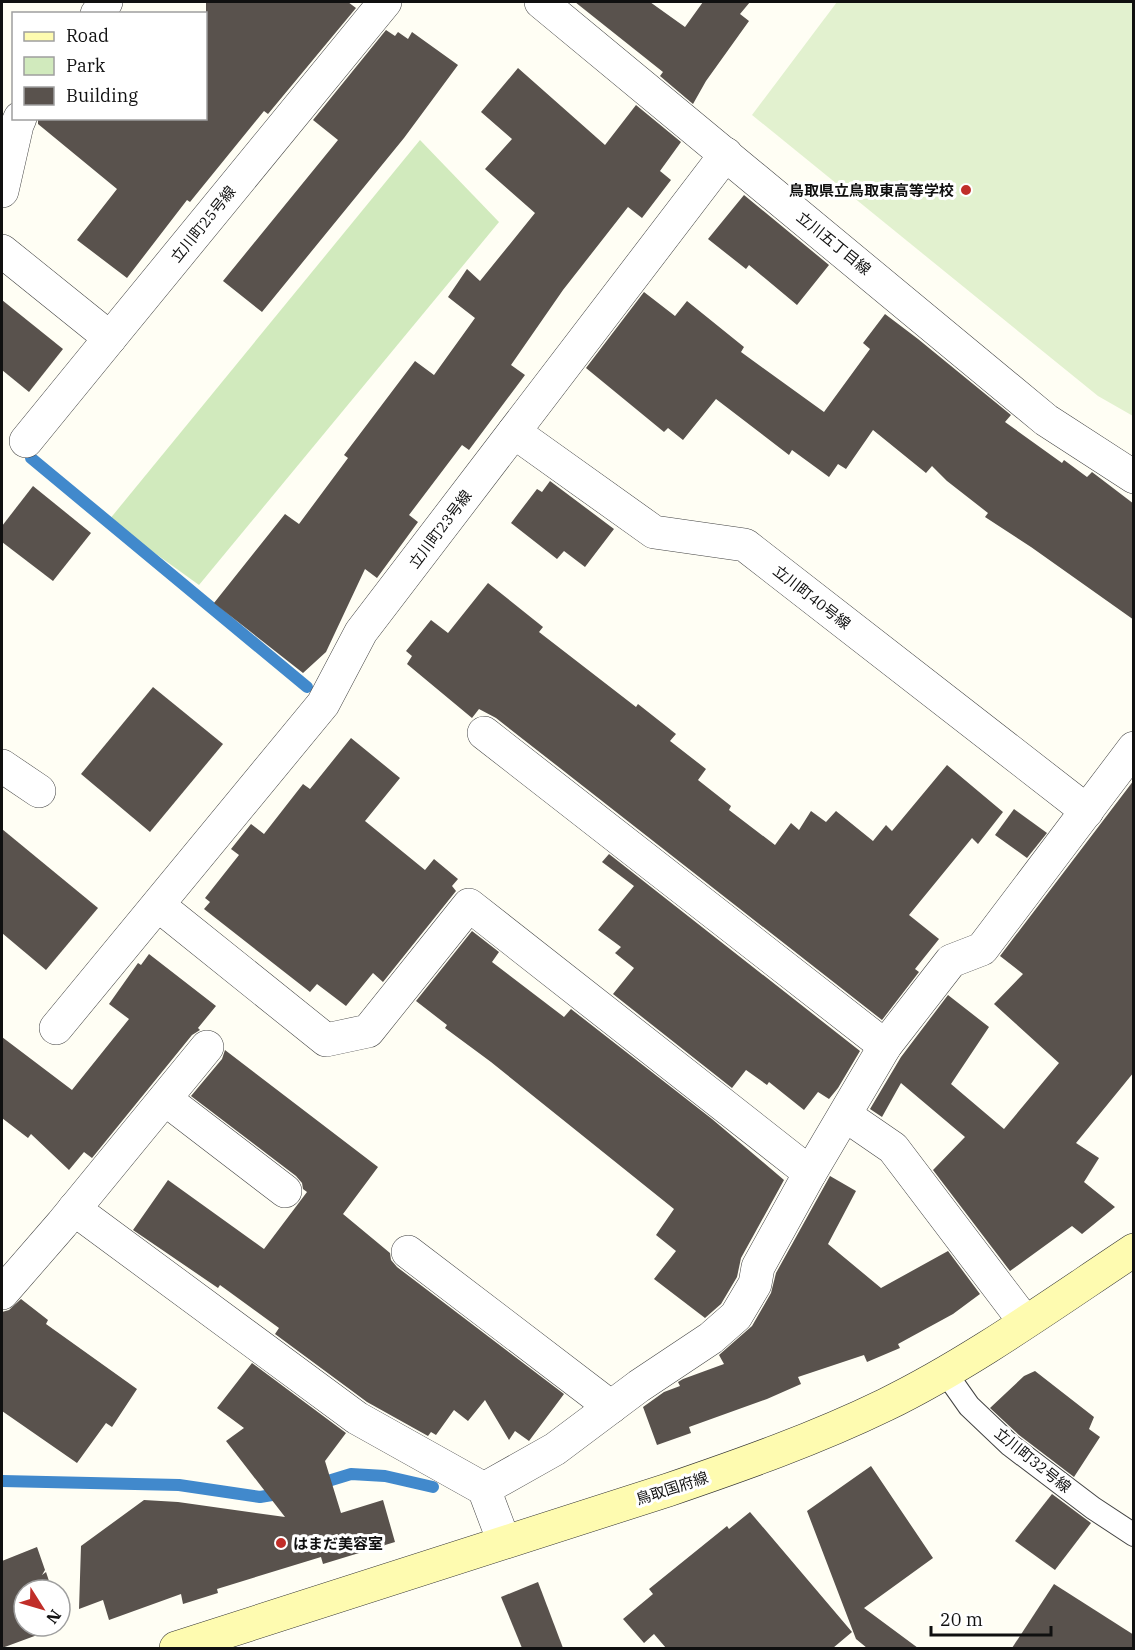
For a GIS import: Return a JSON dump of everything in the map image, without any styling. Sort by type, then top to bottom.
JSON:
[{"type":"main road","name":"鳥取国府線","points":[[176,1648],[732,1468],[885,1405],[945,1372],[1134,1250]]},
{"type":"street","name":"立川町25号線","points":[[26,441],[385,2]]},
{"type":"street","name":"立川五丁目線","points":[[560,7],[726,154],[1046,420],[1134,477]]},
{"type":"street","points":[[2,191],[19,120]]},
{"type":"street","name":"立川町23号線","points":[[56,1028],[323,704],[361,632],[726,154]]},
{"type":"street","points":[[2,251],[110,338]]},
{"type":"street","name":"立川町40号線","points":[[514,432],[654,532],[745,545],[1087,811]]},
{"type":"street","points":[[484,733],[885,1046]]},
{"type":"street","points":[[484,1489],[555,1449],[711,1338],[736,1316],[755,1284],[758,1266],[885,1046],[951,961],[982,949],[1134,748]]},
{"type":"street","points":[[2,766],[39,791]]},
{"type":"street","points":[[158,904],[326,1040],[368,1030],[469,905],[810,1173]]},
{"type":"street","points":[[4,1286],[74,1209],[207,1047]]},
{"type":"street","points":[[165,1099],[285,1191]]},
{"type":"street","points":[[845,1115],[893,1148],[1024,1322]]},
{"type":"street","points":[[74,1209],[357,1418],[484,1489],[504,1542]]},
{"type":"street","points":[[408,1252],[611,1407]]},
{"type":"lane","name":"立川町32号線","points":[[945,1372],[969,1406],[1010,1445],[1093,1508],[1134,1535]]},
{"type":"green space","name":"鳥取県立鳥取東高等学校","points":[[837,2],[1133,2],[1133,416],[1098,396],[752,115]]},
{"type":"green space","points":[[420,140],[499,222],[199,585],[109,520]]},
{"type":"building","points":[[206,2],[348,2],[356,8],[268,114],[264,111],[190,202],[187,200],[127,278],[77,240],[117,189],[38,124],[38,120],[207,120]]},
{"type":"building","points":[[575,2],[650,2],[685,27],[703,2],[750,2],[740,14],[749,21],[706,81],[693,104],[660,76],[663,72]]},
{"type":"building","points":[[386,30],[395,36],[398,32],[408,39],[412,32],[458,65],[404,138],[262,312],[223,281],[338,140],[313,120]]},
{"type":"building","points":[[518,68],[605,145],[636,105],[681,142],[660,171],[671,180],[642,218],[628,207],[563,290],[511,365],[525,375],[469,450],[462,445],[409,515],[418,522],[377,578],[365,569],[326,652],[303,673],[214,603],[285,514],[299,524],[348,458],[344,455],[415,361],[434,375],[475,318],[448,297],[467,269],[480,281],[535,213],[485,169],[512,139],[481,112]]},
{"type":"building","points":[[744,195],[829,265],[797,305],[749,265],[746,269],[708,239]]},
{"type":"building","points":[[644,292],[675,316],[687,301],[744,347],[741,352],[824,412],[870,349],[863,343],[885,314],[1011,415],[1005,422],[1062,463],[1064,460],[1087,477],[1092,472],[1134,504],[1134,620],[985,517],[988,513],[947,481],[932,466],[926,473],[873,430],[846,469],[838,464],[829,477],[792,450],[789,455],[716,399],[683,440],[668,428],[664,432],[586,368]]},
{"type":"building","points":[[2,300],[63,349],[29,392],[2,370]]},
{"type":"building","points":[[550,481],[614,529],[585,567],[564,551],[557,559],[511,523],[537,489],[542,492]]},
{"type":"building","points":[[33,486],[91,533],[53,581],[2,542],[2,526]]},
{"type":"building","points":[[488,583],[543,627],[539,632],[636,707],[638,704],[676,734],[670,741],[706,769],[698,780],[731,806],[729,810],[775,845],[791,823],[799,830],[811,811],[826,822],[836,811],[873,841],[886,825],[892,831],[947,765],[1003,812],[978,844],[972,838],[909,915],[939,939],[915,969],[919,972],[882,1020],[496,718],[479,709],[472,718],[407,664],[412,656],[406,651],[431,620],[448,633]]},
{"type":"building","points":[[153,687],[223,744],[150,832],[81,774]]},
{"type":"building","points":[[351,738],[400,778],[365,821],[425,870],[434,859],[458,879],[452,886],[456,891],[383,982],[373,973],[346,1006],[317,984],[310,992],[204,909],[210,902],[205,898],[239,855],[231,849],[251,824],[264,834],[303,784],[310,789]]},
{"type":"building","points":[[1134,780],[1134,1072],[1076,1143],[1099,1158],[1084,1182],[1115,1207],[1082,1234],[1072,1226],[1010,1271],[933,1170],[965,1137],[901,1083],[882,1117],[870,1109],[901,1057],[948,995],[989,1027],[951,1084],[1004,1129],[1059,1063],[994,1004],[1023,974],[1000,956]]},
{"type":"building","points":[[1014,809],[1047,833],[1027,858],[995,835]]},
{"type":"building","points":[[2,829],[98,908],[46,970],[2,933]]},
{"type":"building","points":[[609,854],[860,1051],[829,1099],[818,1092],[804,1110],[769,1082],[767,1085],[746,1070],[732,1088],[613,994],[634,968],[615,953],[621,947],[598,930],[634,886],[602,862]]},
{"type":"building","points":[[472,931],[499,952],[492,962],[564,1017],[571,1009],[712,1119],[784,1180],[741,1258],[737,1277],[721,1304],[705,1318],[654,1279],[676,1251],[656,1235],[674,1209],[491,1062],[445,1028],[447,1025],[416,1001]]},
{"type":"building","points":[[149,954],[216,1006],[198,1028],[200,1030],[192,1035],[92,1158],[84,1152],[69,1170],[31,1134],[28,1138],[2,1118],[2,1037],[72,1090],[129,1019],[109,1004],[138,963],[141,965]]},
{"type":"building","points":[[225,1050],[378,1167],[343,1214],[390,1253],[391,1260],[397,1267],[564,1394],[529,1441],[515,1431],[509,1440],[485,1400],[468,1421],[454,1410],[436,1435],[431,1432],[428,1436],[367,1402],[275,1334],[279,1328],[220,1285],[218,1288],[133,1230],[168,1180],[264,1249],[307,1192],[296,1176],[191,1096],[222,1059]]},
{"type":"building","points":[[830,1176],[856,1191],[828,1244],[881,1288],[948,1251],[980,1294],[953,1314],[898,1344],[900,1348],[867,1362],[864,1355],[798,1377],[801,1384],[767,1399],[689,1427],[691,1433],[657,1445],[643,1407],[664,1392],[680,1386],[678,1382],[683,1379],[724,1364],[719,1355],[752,1326],[771,1293],[776,1273]]},
{"type":"building","points":[[21,1299],[48,1320],[46,1324],[137,1389],[112,1427],[106,1423],[77,1463],[2,1411],[2,1312],[9,1310]]},
{"type":"building","points":[[252,1363],[346,1433],[325,1461],[341,1513],[383,1500],[395,1542],[323,1564],[321,1557],[217,1589],[218,1593],[183,1604],[181,1594],[109,1620],[103,1600],[79,1609],[81,1546],[144,1500],[178,1502],[285,1517],[226,1441],[244,1428],[217,1408]]},
{"type":"building","points":[[1035,1371],[1094,1417],[1089,1429],[1100,1437],[1074,1477],[1019,1435],[990,1408],[1024,1376]]},
{"type":"building","points":[[871,1466],[933,1558],[864,1608],[918,1648],[867,1648],[856,1639],[807,1511]]},
{"type":"building","points":[[1052,1494],[1091,1523],[1055,1570],[1015,1541]]},
{"type":"building","points":[[750,1512],[852,1632],[833,1648],[666,1648],[654,1634],[644,1643],[623,1619],[653,1594],[649,1589],[727,1526],[729,1529]]},
{"type":"building","points":[[37,1547],[45,1570],[42,1575],[46,1572],[48,1578],[12,1578],[12,1638],[29,1638],[2,1648],[2,1561]]},
{"type":"building","points":[[538,1582],[563,1648],[522,1648],[501,1597]]},
{"type":"building","points":[[1054,1584],[1134,1635],[1134,1648],[1012,1648]]},
{"type":"waterway","points":[[31,458],[307,687]]},
{"type":"waterway","points":[[315,1485],[351,1474],[385,1476],[433,1487]]},
{"type":"waterway","points":[[2,1481],[179,1485],[260,1497],[284,1493]]},
{"type":"place","name":"鳥取県立鳥取東高等学校","points":[[966,190]]},
{"type":"place","name":"はまだ美容室","points":[[281,1543]]}]
